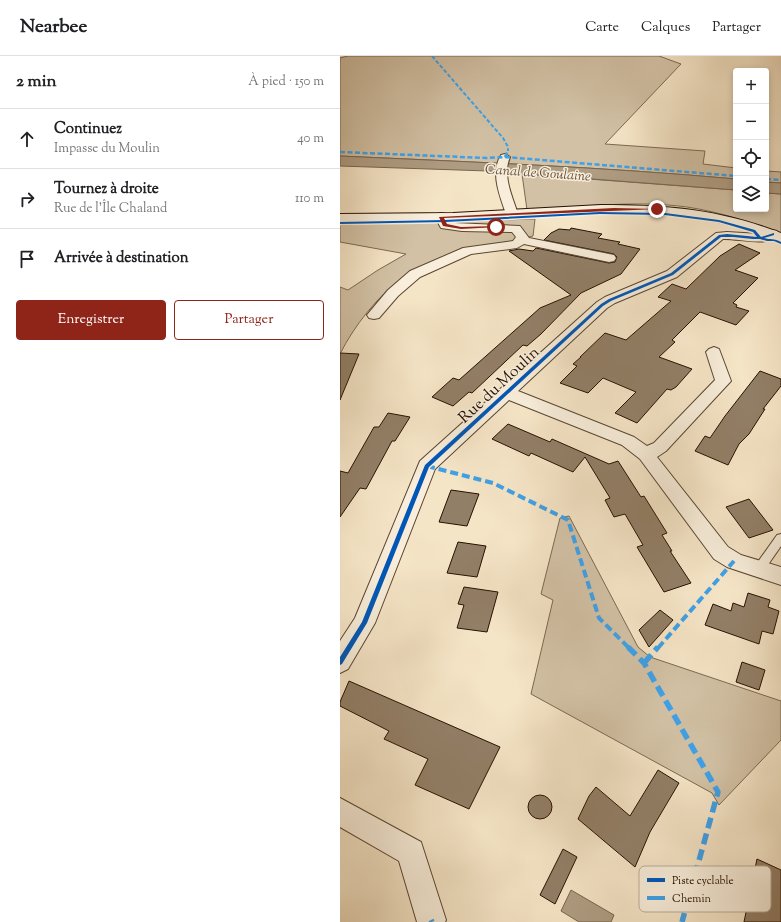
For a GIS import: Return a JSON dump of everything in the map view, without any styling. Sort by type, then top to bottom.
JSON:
[{"type":"street","points":[[504,158],[502,179],[512,214]]},
{"type":"street","points":[[340,218],[441,217],[614,209],[670,210],[725,219],[777,236]]},
{"type":"street","points":[[374,315],[393,293],[415,274],[468,251],[517,244],[523,238],[516,229],[496,227],[461,228],[445,225],[441,217]]},
{"type":"street","name":"Rue du Moulin","points":[[340,662],[364,623],[428,466],[602,305],[610,300],[672,274],[720,236],[727,234],[762,238],[777,236]]},
{"type":"street","points":[[521,240],[609,258]]},
{"type":"street","points":[[646,455],[660,447],[723,381],[714,352]]},
{"type":"street","points":[[507,393],[628,441],[646,455],[721,554],[734,561],[781,576]]},
{"type":"street","points":[[340,812],[411,852],[431,920]]},
{"type":"lane","points":[[759,569],[781,538]]},
{"type":"shaded area","points":[[348,56],[659,56],[681,64],[605,144],[705,151],[703,164],[733,168],[733,179],[588,168],[340,156],[340,58]]},
{"type":"shaded area","points":[[769,171],[781,172],[781,183],[769,182]]},
{"type":"shaded area","points":[[522,174],[733,190],[733,212],[769,212],[769,193],[781,194],[781,233],[746,221],[699,209],[667,205],[627,204],[527,210]]},
{"type":"shaded area","points":[[535,219],[533,236],[430,264],[402,278],[375,303],[352,333],[340,354],[340,287],[348,290],[406,254],[340,242],[340,225]]},
{"type":"shaded area","points":[[569,516],[638,647],[650,657],[781,701],[781,740],[719,805],[712,793],[531,694],[553,600],[541,594],[560,518]]},
{"type":"water","name":"Canal de Goulaine","points":[[340,156],[588,168],[733,179],[733,190],[488,171],[340,166]]},
{"type":"water","points":[[769,182],[781,183],[781,194],[769,193]]},
{"type":"water","points":[[571,890],[614,915],[611,922],[579,922],[561,911]]},
{"type":"building","points":[[571,228],[602,234],[598,238],[620,242],[618,244],[640,249],[621,274],[581,293],[541,334],[527,346],[523,345],[472,393],[469,392],[453,406],[432,397],[453,378],[459,380],[540,308],[571,295],[509,251],[519,249],[533,251],[536,248],[609,263],[615,262],[617,257],[614,254],[544,240],[551,233],[559,229],[570,230]]},
{"type":"building","points":[[739,244],[760,253],[735,270],[758,278],[733,303],[737,305],[736,307],[749,311],[736,325],[700,312],[672,340],[675,342],[659,357],[692,369],[676,387],[671,390],[667,389],[637,423],[615,413],[636,392],[603,378],[588,393],[560,383],[577,366],[573,364],[605,333],[626,340],[671,301],[658,297],[672,284],[686,289],[720,256]]},
{"type":"building","points":[[340,353],[359,354],[340,400]]},
{"type":"building","points":[[760,371],[781,379],[781,386],[763,409],[765,409],[749,434],[739,444],[728,465],[695,451],[705,436],[710,438]]},
{"type":"building","points":[[388,413],[410,417],[395,441],[392,441],[366,489],[360,488],[340,517],[340,471],[348,473],[374,427],[379,427]]},
{"type":"building","points":[[508,424],[550,442],[552,439],[609,464],[618,461],[641,497],[644,496],[667,533],[662,535],[672,551],[670,551],[691,583],[664,592],[637,547],[643,545],[625,514],[614,517],[605,500],[610,498],[585,457],[573,472],[531,453],[529,456],[492,439]]},
{"type":"building","points":[[451,490],[479,494],[467,526],[439,522]]},
{"type":"building","points":[[749,499],[773,530],[749,538],[726,507]]},
{"type":"building","points":[[458,542],[486,546],[477,577],[447,573]]},
{"type":"building","points":[[464,587],[498,592],[487,632],[457,628],[464,605],[458,604]]},
{"type":"building","points":[[748,593],[770,600],[768,607],[779,611],[773,634],[762,631],[759,644],[705,625],[713,604],[731,611],[733,603],[744,607]]},
{"type":"building","points":[[660,610],[673,620],[649,647],[639,630]]},
{"type":"building","points":[[742,662],[765,670],[759,690],[736,682]]},
{"type":"building","points":[[349,681],[500,747],[469,809],[415,785],[428,759],[384,739],[389,731],[340,706],[340,702]]},
{"type":"building","points":[[658,770],[679,783],[650,832],[635,867],[578,819],[589,796],[596,787],[630,816]]},
{"type":"building","points":[[540,795],[549,798],[552,807],[549,816],[540,819],[531,816],[528,807],[531,798]]},
{"type":"building","points":[[563,849],[577,857],[555,904],[540,895]]},
{"type":"building","points":[[757,859],[781,870],[781,922],[744,922],[746,912],[771,912],[771,866],[756,866]]},
{"type":"marked path","points":[[432,56],[503,138],[508,149],[505,157]]},
{"type":"marked path","points":[[340,152],[486,158],[505,157],[733,176]]},
{"type":"marked path","points":[[769,179],[781,180]]},
{"type":"marked path","points":[[427,466],[493,483],[568,520],[599,618],[644,663],[718,792],[698,866]]},
{"type":"marked path","points":[[644,663],[734,561]]},
{"type":"marked path","points":[[682,922],[685,912]]},
{"type":"cycle path","points":[[340,223],[445,221],[600,213],[665,214],[719,221],[754,231],[759,237],[767,240],[775,240],[781,243]]},
{"type":"cycle path","points":[[340,662],[364,623],[427,466],[602,305],[610,300],[672,274],[720,236],[727,235],[760,238],[773,234]]},
{"type":"route","points":[[496,227],[461,228],[445,225],[441,217],[614,209],[657,209]]}]
